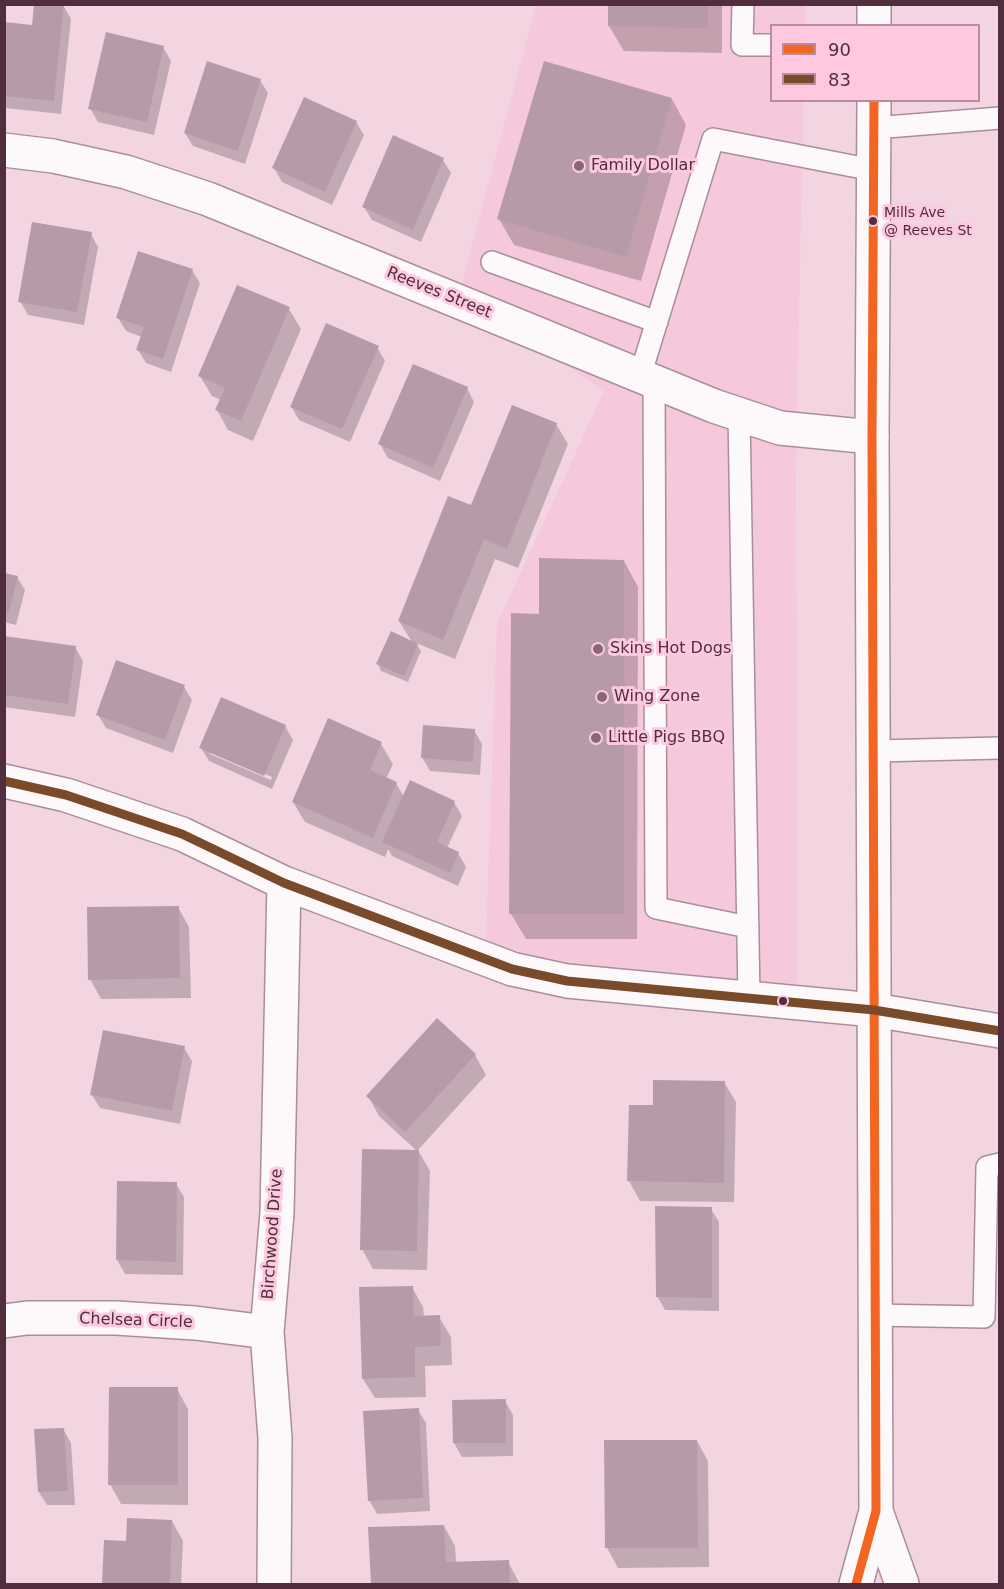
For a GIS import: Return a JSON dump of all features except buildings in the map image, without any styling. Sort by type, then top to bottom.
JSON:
[{"type":"street","points":[[874,4],[874,24]]},
{"type":"street","points":[[856,1584],[876,1511],[875,751],[872,437],[874,114]]},
{"type":"street","name":"Reeves Street","points":[[4,150],[53,156],[126,172],[208,199],[739,415],[780,428],[872,437]]},
{"type":"street","points":[[4,781],[66,795],[182,834],[284,883],[512,969],[567,981],[874,1010],[999,1031]]},
{"type":"street","name":"Birchwood Drive","points":[[274,1584],[274,1438],[267,1332],[277,1213],[284,883]]},
{"type":"street","name":"Chelsea Circle","points":[[4,1321],[27,1318],[116,1318],[195,1323],[267,1332]]},
{"type":"street","points":[[876,1511],[902,1584]]},
{"type":"lane","points":[[743,4],[742,45],[770,45]]},
{"type":"lane","points":[[874,114],[999,118]]},
{"type":"lane","points":[[748,927],[656,908],[647,379],[657,321],[713,139],[873,170]]},
{"type":"lane","points":[[492,262],[657,321]]},
{"type":"lane","points":[[739,415],[749,998]]},
{"type":"lane","points":[[875,751],[999,748]]},
{"type":"lane","points":[[874,1315],[984,1317],[987,1167],[999,1164]]},
{"type":"shaded area","points":[[536,5],[805,5],[805,24],[770,24],[770,102],[803,102],[796,476],[798,984],[580,969],[486,942],[497,624],[604,391],[459,294]]},
{"type":"transit line","name":"90","points":[[856,1584],[876,1511],[872,437],[874,102]]},
{"type":"transit line","name":"83","points":[[4,781],[66,795],[182,834],[284,883],[512,969],[567,981],[874,1010],[1000,1031]]},
{"type":"place","name":"Family Dollar","points":[[579,166]]},
{"type":"place","name":"Mills Ave @ Reeves St","points":[[873,221]]},
{"type":"place","name":"Skins Hot Dogs","points":[[598,649]]},
{"type":"place","name":"Wing Zone","points":[[602,697]]},
{"type":"place","name":"Little Pigs BBQ","points":[[596,738]]}]
